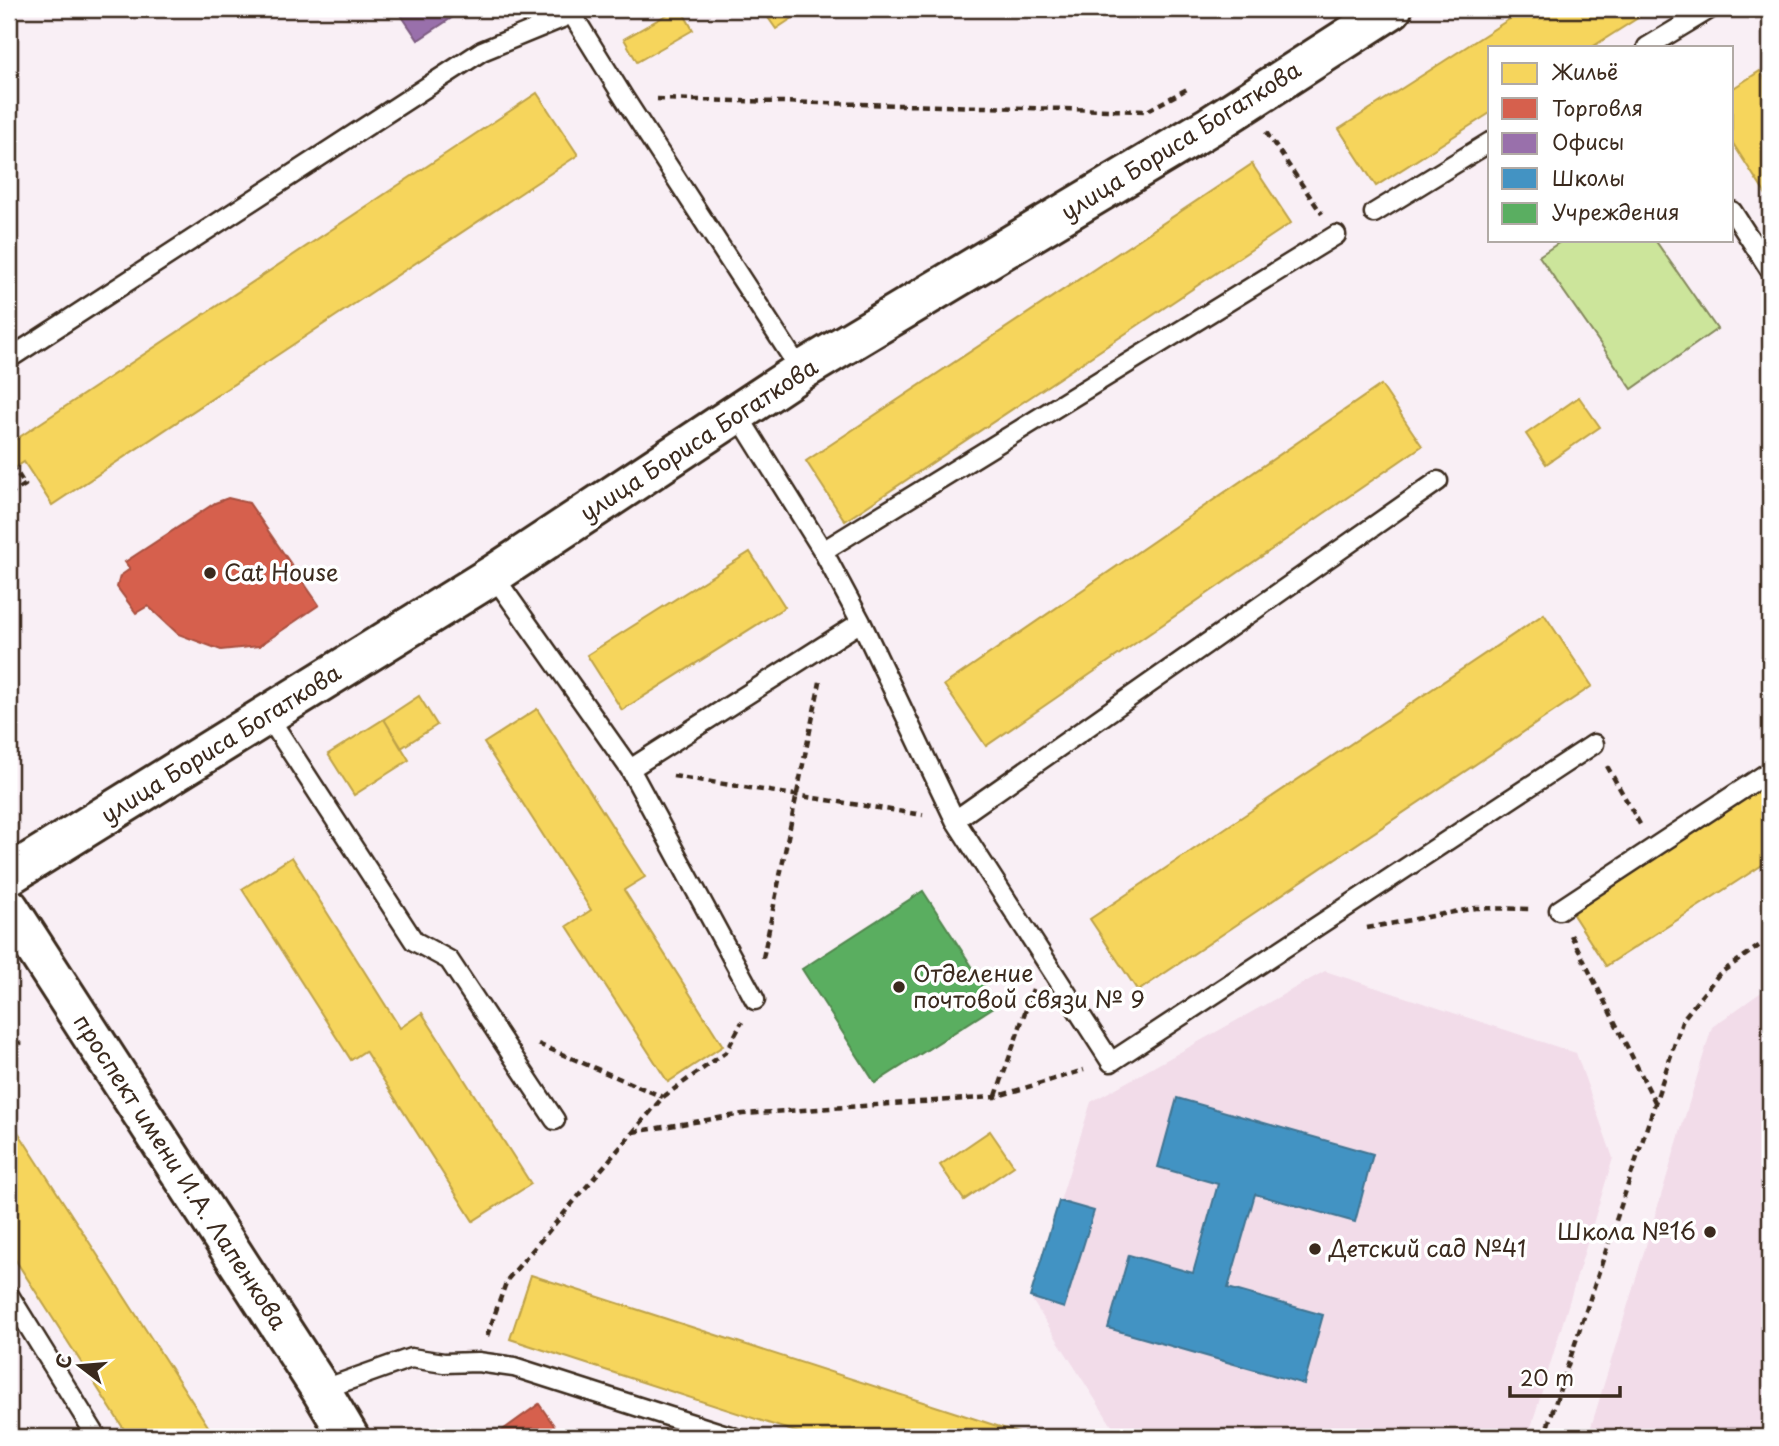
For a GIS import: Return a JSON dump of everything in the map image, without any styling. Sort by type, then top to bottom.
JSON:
[{"type":"street","name":"улица Бориса Богаткова","points":[[9,875],[493,575],[801,371],[1210,126],[1392,9]]},
{"type":"street","name":"проспект имени И.А. Лапенкова","points":[[9,908],[349,1437]]},
{"type":"lane","points":[[1649,46],[1710,9]]},
{"type":"lane","points":[[9,349],[13,356],[482,51],[574,11],[624,98],[801,371]]},
{"type":"lane","points":[[1374,213],[1488,143]]},
{"type":"lane","points":[[1734,214],[1770,270]]},
{"type":"lane","points":[[822,551],[1336,235]]},
{"type":"lane","points":[[738,415],[822,551],[861,622],[955,820],[1111,1062],[1594,744]]},
{"type":"lane","points":[[955,820],[1438,481]]},
{"type":"lane","points":[[493,575],[630,769],[755,1000]]},
{"type":"lane","points":[[630,769],[861,622]]},
{"type":"lane","points":[[268,716],[414,942],[449,960],[555,1120]]},
{"type":"lane","points":[[1559,910],[1770,771]]},
{"type":"lane","points":[[9,1295],[97,1437]]},
{"type":"lane","points":[[321,1390],[411,1358],[444,1363],[478,1362],[514,1367],[733,1437]]},
{"type":"path","points":[[624,98],[1147,111],[1187,89]]},
{"type":"path","points":[[1265,130],[1336,235]]},
{"type":"path","points":[[9,495],[25,485],[14,468]]},
{"type":"path","points":[[478,1362],[507,1280],[663,1097],[726,1052],[755,1000],[828,643]]},
{"type":"path","points":[[1594,744],[1653,848]]},
{"type":"path","points":[[630,769],[955,820]]},
{"type":"path","points":[[1359,929],[1476,908],[1559,910],[1656,1103]]},
{"type":"path","points":[[1544,1437],[1683,1019],[1718,974],[1770,938]]},
{"type":"path","points":[[995,1097],[1044,957]]},
{"type":"path","points":[[491,1024],[663,1097]]},
{"type":"path","points":[[9,1051],[21,1042]]},
{"type":"path","points":[[632,1132],[743,1114],[995,1097],[1111,1062]]},
{"type":"shaded area","name":"Детский сад №41","points":[[1325,971],[1576,1053],[1613,1158],[1528,1437],[1119,1437],[1030,1297],[1091,1102]]},
{"type":"shaded area","name":"Школа №16","points":[[1770,986],[1770,1437],[1588,1437],[1712,1027]]},
{"type":"green space","points":[[1560,242],[1656,242],[1717,329],[1632,389],[1539,256]]},
{"type":"building: Жильё","points":[[681,9],[693,30],[637,62],[624,39]]},
{"type":"building: Жильё","points":[[762,9],[806,9],[776,29]]},
{"type":"building: Жильё","points":[[1525,9],[1652,9],[1594,46],[1488,46],[1488,114],[1376,186],[1339,129]]},
{"type":"building: Жильё","points":[[1760,71],[1770,87],[1770,201],[1734,145],[1734,88]]},
{"type":"building: Жильё","points":[[537,93],[578,155],[52,505],[24,462],[9,472],[9,444]]},
{"type":"building: Жильё","points":[[1252,164],[1291,223],[845,521],[806,461]]},
{"type":"building: Жильё","points":[[1381,385],[1422,446],[986,746],[944,685]]},
{"type":"building: Жильё","points":[[1579,397],[1600,427],[1546,464],[1526,434]]},
{"type":"building: Жильё","points":[[750,552],[785,607],[622,710],[587,655]]},
{"type":"building: Жильё","points":[[1544,614],[1592,686],[1138,991],[1090,919]]},
{"type":"building: Жильё","points":[[419,696],[437,725],[401,748],[384,719]]},
{"type":"building: Жильё","points":[[537,709],[645,877],[624,890],[723,1046],[668,1082],[567,926],[591,910],[484,743]]},
{"type":"building: Жильё","points":[[384,719],[409,760],[354,795],[328,754]]},
{"type":"building: Жильё","points":[[1770,780],[1770,860],[1606,966],[1570,910]]},
{"type":"building: Жильё","points":[[292,857],[400,1028],[422,1013],[531,1184],[473,1221],[365,1051],[351,1060],[242,889]]},
{"type":"building: Жильё","points":[[9,1118],[215,1437],[129,1437],[9,1250]]},
{"type":"building: Жильё","points":[[990,1131],[1014,1166],[964,1200],[940,1165]]},
{"type":"building: Жильё","points":[[531,1275],[1031,1437],[811,1437],[510,1339]]},
{"type":"building: Торговля","name":"Cat House","points":[[228,498],[249,503],[319,605],[259,646],[221,650],[178,634],[148,606],[136,613],[117,587],[120,576],[130,569],[125,562],[215,503]]},
{"type":"building: Торговля","points":[[539,1404],[562,1437],[503,1437],[500,1432]]},
{"type":"building: Офисы","points":[[397,9],[465,9],[418,40]]},
{"type":"building: Школы","points":[[1177,1098],[1373,1154],[1355,1222],[1255,1194],[1228,1288],[1323,1315],[1304,1384],[1108,1328],[1129,1255],[1193,1273],[1218,1184],[1158,1167]]},
{"type":"building: Школы","points":[[1059,1201],[1094,1211],[1064,1308],[1030,1297]]},
{"type":"building: Учреждения","name":"Отделение почтовой связи № 9","points":[[923,891],[997,1005],[875,1083],[802,969]]},
{"type":"place","name":"Cat House","points":[[210,573]]},
{"type":"place","name":"Отделение почтовой связи № 9","points":[[899,987]]},
{"type":"place","name":"Школа №16","points":[[1710,1232]]},
{"type":"place","name":"Детский сад №41","points":[[1315,1249]]}]
